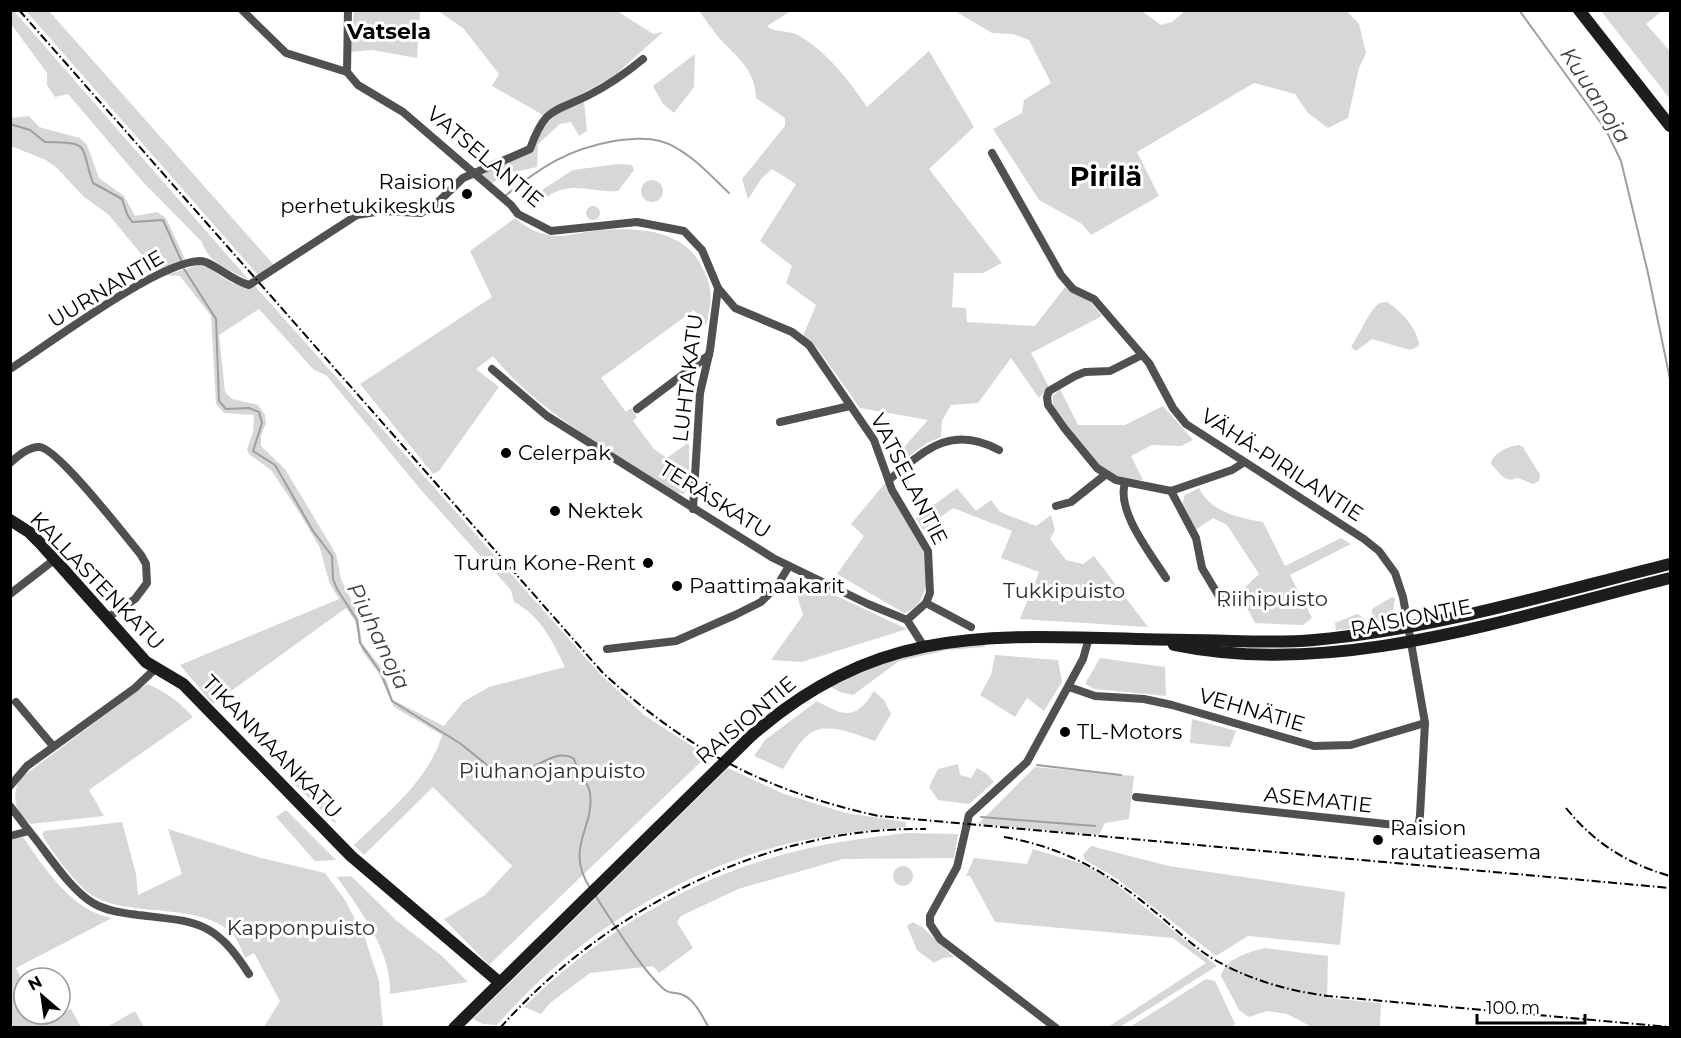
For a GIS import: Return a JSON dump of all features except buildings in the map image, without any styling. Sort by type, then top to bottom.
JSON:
[{"type":"main road","points":[[1579,10],[1671,126]]},
{"type":"main road","name":"KALLASTENKATU","points":[[10,520],[29,532],[154,669]]},
{"type":"main road","name":"RAISIONTIE","points":[[454,1028],[723,761],[783,709],[813,688],[857,666],[923,645],[981,638],[1089,638],[1271,643],[1313,640],[1407,627],[1671,564]]},
{"type":"main road","name":"RAISIONTIE","points":[[1155,641],[1219,653],[1275,655],[1316,653],[1410,640],[1671,578]]},
{"type":"main road","name":"TIKANMAANKATU","points":[[154,669],[174,677],[183,684],[351,856],[499,982]]},
{"type":"street","points":[[242,10],[286,53],[347,72],[348,10]]},
{"type":"street","points":[[471,173],[530,149],[538,127],[552,112],[618,79],[643,59]]},
{"type":"street","name":"VATSELANTIE","points":[[347,72],[358,85],[403,112],[452,153],[471,173],[490,186],[518,214],[551,231],[637,222],[684,231],[702,250],[718,288],[735,308],[792,332],[809,345],[874,440],[899,502],[928,551],[931,584],[926,603]]},
{"type":"street","name":"VÄHÄ-PIRILANTIE","points":[[992,153],[1061,275],[1073,289],[1094,299],[1142,355],[1153,369],[1173,408],[1186,424],[1243,463],[1287,488],[1379,551],[1399,583],[1410,640]]},
{"type":"street","name":"UURNANTIE","points":[[10,369],[167,269],[199,260],[208,262],[234,281],[249,285],[357,215],[382,211],[421,213],[435,205],[471,173]]},
{"type":"street","name":"LUHTAKATU","points":[[693,509],[700,393],[709,355],[718,288]]},
{"type":"street","points":[[638,409],[709,355]]},
{"type":"street","points":[[1142,355],[1110,371],[1085,372],[1075,376],[1049,391],[1047,396],[1048,405],[1065,429],[1105,475],[1125,483],[1171,491],[1232,470],[1243,463]]},
{"type":"street","name":"TERÄSKATU","points":[[492,369],[547,416],[693,509],[789,566],[868,604],[908,620]]},
{"type":"street","points":[[780,422],[850,405]]},
{"type":"street","points":[[889,480],[926,448],[952,438],[989,444],[999,450]]},
{"type":"street","points":[[10,463],[31,448],[47,449],[64,465],[141,555],[148,573],[147,583],[135,599],[107,618]]},
{"type":"street","points":[[1056,506],[1071,502],[1105,475]]},
{"type":"street","points":[[1125,483],[1122,498],[1127,513],[1166,578]]},
{"type":"street","points":[[1171,491],[1196,538],[1202,568],[1223,603]]},
{"type":"street","points":[[10,594],[54,560]]},
{"type":"street","points":[[607,649],[676,641],[735,615],[760,603],[777,586],[789,566]]},
{"type":"street","points":[[923,645],[908,620],[926,603],[971,627]]},
{"type":"street","points":[[1056,1028],[940,939],[930,924],[934,906],[960,858],[969,815],[1027,762],[1083,659],[1089,638]]},
{"type":"street","name":"ASEMATIE","points":[[1136,797],[1414,827],[1419,823],[1420,815],[1425,723],[1410,640]]},
{"type":"street","points":[[12,780],[53,746],[135,688],[154,669]]},
{"type":"street","name":"VEHNÄTIE","points":[[1069,687],[1095,696],[1144,699],[1172,705],[1314,746],[1351,745],[1425,723]]},
{"type":"street","points":[[16,702],[53,746]]},
{"type":"street","points":[[10,806],[77,889],[93,903],[128,914],[187,920],[206,926],[226,942],[249,974]]},
{"type":"street","points":[[10,836],[29,831]]},
{"type":"green space","points":[[11,10],[249,280],[228,270],[209,256],[202,242],[142,181],[68,94],[55,97],[47,85],[47,73],[11,24]]},
{"type":"green space","points":[[26,11],[49,11],[274,265],[258,275]]},
{"type":"green space","points":[[354,11],[420,11],[417,58],[372,50],[350,52]]},
{"type":"green space","points":[[438,11],[617,11],[653,34],[663,32],[614,76],[543,115],[492,86],[499,74],[463,28]]},
{"type":"green space","points":[[699,11],[791,11],[767,26],[773,30],[798,35],[818,49],[845,77],[867,107],[929,51],[974,127],[929,169],[1002,263],[983,273],[954,273],[952,307],[966,308],[967,322],[1035,326],[1065,287],[1088,299],[1102,316],[1031,353],[1049,387],[1039,398],[1011,358],[978,403],[951,405],[942,421],[941,437],[927,443],[893,468],[890,463],[928,420],[860,408],[818,349],[803,336],[816,305],[786,283],[792,266],[760,241],[796,184],[772,169],[762,178],[748,199],[742,179],[785,126],[785,118],[756,98],[749,71],[719,38]]},
{"type":"green space","points":[[955,11],[1142,11],[1161,25],[1172,22],[1185,11],[1347,11],[1359,24],[1366,53],[1359,68],[1348,118],[1328,128],[1308,113],[1295,94],[1254,83],[1137,152],[1159,196],[1091,235],[1082,224],[1039,200],[993,129],[1022,113],[1024,100],[1051,83],[1029,40],[1013,34],[992,33]]},
{"type":"green space","points":[[1601,11],[1662,11],[1646,24],[1670,51],[1670,99]]},
{"type":"green space","points":[[695,54],[694,87],[674,113],[663,104],[653,86]]},
{"type":"green space","points":[[584,101],[587,131],[579,136],[571,122],[560,124],[538,144],[537,167],[505,174],[491,184],[476,174],[533,152],[541,132],[551,119]]},
{"type":"green space","points":[[29,116],[39,127],[80,138],[87,145],[99,178],[124,196],[135,216],[157,212],[166,218],[185,259],[155,271],[109,215],[84,197],[57,168],[46,160],[11,146],[10,118]]},
{"type":"green space","points":[[618,164],[632,165],[634,170],[618,191],[573,188],[547,197],[542,190],[573,170]]},
{"type":"green space","points":[[652,180],[660,183],[663,191],[660,199],[652,202],[644,199],[641,191],[644,183]]},
{"type":"green space","points":[[593,206],[598,208],[600,213],[598,218],[593,220],[588,218],[586,213],[588,208]]},
{"type":"green space","points":[[515,218],[534,230],[553,236],[623,229],[654,232],[681,243],[692,252],[701,265],[711,295],[706,326],[694,310],[601,378],[626,412],[631,408],[637,417],[633,421],[654,449],[667,458],[689,442],[689,488],[683,494],[675,492],[555,414],[512,377],[493,356],[476,369],[499,387],[439,471],[433,474],[360,384],[492,297],[470,251]]},
{"type":"green space","name":"Piuhanojanpuisto","points":[[202,264],[234,284],[255,286],[601,675],[644,715],[707,756],[489,965],[444,919],[485,895],[512,866],[433,787],[364,855],[354,845],[406,795],[427,767],[442,735],[394,707],[378,672],[362,651],[355,621],[346,608],[213,704],[180,665],[339,599],[329,582],[320,548],[299,512],[271,470],[249,454],[247,449],[253,432],[254,415],[224,413],[216,404],[211,316],[180,276],[166,275]],"holes":[[[259,309],[314,370],[326,375],[421,490],[511,590],[514,602],[523,607],[538,622],[565,667],[489,687],[463,702],[444,726],[393,700],[383,670],[362,643],[357,611],[341,579],[336,554],[285,469],[261,446],[261,435],[266,423],[265,415],[258,405],[232,399],[225,392],[219,335]]]},
{"type":"green space","points":[[1387,302],[1408,321],[1416,334],[1419,346],[1410,350],[1372,339],[1356,351],[1351,347],[1368,318],[1379,303]]},
{"type":"green space","points":[[1060,389],[1078,425],[1125,425],[1163,406],[1193,440],[1181,446],[1152,445],[1131,456],[1143,480],[1120,479],[1098,467],[1053,405],[1053,396]]},
{"type":"green space","points":[[1519,445],[1523,447],[1540,475],[1539,481],[1533,484],[1518,478],[1510,480],[1503,477],[1491,464],[1492,460],[1502,451]]},
{"type":"green space","points":[[886,482],[910,523],[925,557],[927,576],[923,595],[919,603],[904,613],[837,574],[864,536],[851,524]]},
{"type":"green space","name":"Tukkipuisto","points":[[957,488],[976,511],[991,500],[1000,512],[1036,526],[1051,515],[1055,530],[1050,539],[1066,560],[1083,564],[1094,556],[1148,627],[1020,619],[1039,572],[1001,558],[1012,531],[953,508],[923,530],[916,518]]},
{"type":"green space","name":"Riihipuisto","points":[[1199,488],[1204,496],[1218,508],[1235,516],[1263,522],[1285,566],[1341,538],[1351,544],[1290,575],[1312,618],[1303,625],[1255,623],[1239,593],[1259,574],[1227,525],[1213,518],[1194,531],[1182,505],[1185,495]]},
{"type":"green space","points":[[804,581],[907,629],[802,662],[771,660],[803,615],[794,586]]},
{"type":"green space","points":[[1392,597],[1395,598],[1392,618],[1372,628],[1372,609]]},
{"type":"green space","points":[[1357,614],[1364,618],[1365,628],[1336,630],[1335,623]]},
{"type":"green space","points":[[984,643],[985,647],[948,650],[899,661],[853,695],[829,686],[904,657],[942,648]]},
{"type":"green space","points":[[995,655],[1058,660],[1062,682],[1044,711],[1027,698],[1015,717],[980,695],[991,675]]},
{"type":"green space","points":[[1100,658],[1165,667],[1166,696],[1095,689],[1085,684]]},
{"type":"green space","points":[[147,684],[161,690],[193,717],[89,790],[104,816],[31,824],[25,819],[18,809],[15,798],[19,779]]},
{"type":"green space","points":[[874,691],[884,700],[891,714],[875,741],[841,730],[823,729],[804,738],[783,769],[754,756],[765,740],[817,701],[843,713],[849,713],[861,707]]},
{"type":"green space","points":[[1192,719],[1236,731],[1230,747],[1190,743]]},
{"type":"green space","points":[[958,764],[960,775],[971,778],[977,768],[994,782],[969,804],[938,800],[929,787],[938,769]]},
{"type":"green space","points":[[1035,767],[1134,776],[1129,819],[1105,823],[1099,835],[978,824]]},
{"type":"green space","points":[[728,768],[784,794],[846,813],[906,822],[906,827],[795,842],[700,874],[662,893],[590,939],[526,994],[497,1025],[483,1024],[473,1019]]},
{"type":"green space","points":[[294,784],[309,788],[321,797],[330,809],[336,824]]},
{"type":"green space","points":[[286,810],[336,860],[315,861],[276,817]]},
{"type":"green space","name":"Kapponpuisto","points":[[122,822],[136,874],[138,895],[182,874],[168,829],[261,858],[325,873],[345,900],[365,938],[379,981],[383,1027],[264,1027],[280,1001],[254,953],[245,958],[235,937],[222,926],[206,919],[188,914],[129,907],[95,897],[81,886],[51,849],[42,834],[44,831]]},
{"type":"green space","points":[[906,833],[958,834],[954,858],[843,859],[738,889],[681,916],[677,922],[693,948],[659,973],[653,966],[590,973],[550,1003],[541,1014],[524,1007],[552,981],[612,934],[678,895],[713,879],[748,865],[800,850]]},
{"type":"green space","points":[[23,837],[50,875],[72,898],[98,914],[112,918],[20,966],[12,966],[12,1026],[72,1026],[72,1011],[81,1027],[11,1027],[10,840]]},
{"type":"green space","points":[[1091,846],[1169,866],[1345,892],[1340,945],[1248,936],[1216,956],[1116,878],[1085,860],[1083,855]]},
{"type":"green space","points":[[1033,849],[1083,864],[1111,880],[1217,966],[1120,1027],[1108,1027],[1206,963],[1173,938],[995,922],[970,876],[966,876],[974,858],[1027,864]]},
{"type":"green space","points":[[903,866],[910,869],[913,876],[910,883],[903,886],[896,883],[893,876],[896,869]]},
{"type":"green space","points":[[351,876],[397,921],[443,957],[468,982],[390,994],[386,962],[380,947],[364,917],[337,877]]},
{"type":"green space","points":[[913,922],[922,927],[954,957],[943,958],[934,963],[917,950],[907,926]]},
{"type":"green space","points":[[1265,948],[1328,956],[1327,998],[1381,1003],[1380,1027],[1312,1027],[1287,1014],[1267,1011],[1249,1017],[1239,1010],[1221,976],[1233,960]]},
{"type":"green space","points":[[1206,979],[1215,981],[1235,1024],[1231,1027],[1130,1027]]},
{"type":"green space","points":[[135,1011],[144,1027],[107,1027]]},
{"type":"waterway","name":"Kuuanoja","points":[[1519,10],[1606,130],[1621,161],[1670,379]]},
{"type":"waterway","name":"Piuhanoja","points":[[10,124],[30,130],[45,142],[71,143],[82,148],[93,183],[122,199],[132,222],[163,220],[181,260]]},
{"type":"waterway","points":[[505,196],[543,168],[569,154],[598,144],[637,139],[660,141],[679,150],[697,163],[729,193]]},
{"type":"waterway","name":"Piuhanoja","points":[[184,269],[216,319],[219,401],[226,409],[249,408],[259,412],[262,423],[253,451],[275,465],[313,531],[332,556],[333,579],[337,589],[357,620],[360,643],[381,673],[392,701],[461,744],[503,778],[519,775],[557,756],[574,759],[590,793],[588,817],[580,849],[583,874],[590,888]]},
{"type":"waterway","points":[[1037,765],[1121,775]]},
{"type":"waterway","points":[[981,817],[1095,826]]},
{"type":"waterway","name":"Piuhanoja","points":[[595,895],[656,982],[669,992],[687,997],[698,1009],[709,1028]]},
{"type":"railway","points":[[19,10],[603,673],[666,724],[698,746],[731,764],[765,781],[801,794],[879,816],[1670,888]]},
{"type":"railway","points":[[1566,808],[1588,832],[1613,851],[1640,865],[1670,876]]},
{"type":"railway","points":[[500,1028],[542,985],[588,947],[639,912],[692,883],[749,860],[807,842],[866,832],[926,829]]},
{"type":"railway","points":[[1004,837],[1046,847],[1084,864],[1137,897],[1207,955],[1228,967],[1270,984],[1328,996],[1670,1027]]},
{"type":"place","name":"Raision perhetukikeskus","points":[[467,194]]},
{"type":"place","name":"Celerpak","points":[[506,453]]},
{"type":"place","name":"Nektek","points":[[555,511]]},
{"type":"place","name":"Turun Kone-Rent","points":[[648,563]]},
{"type":"place","name":"Paattimaakarit","points":[[677,586]]},
{"type":"place","name":"TL-Motors","points":[[1065,732]]},
{"type":"place","name":"Raision rautatieasema","points":[[1378,840]]},
{"type":"district","name":"Vatsela","points":[[389,31]]},
{"type":"district","name":"Pirilä","points":[[1106,177]]}]
